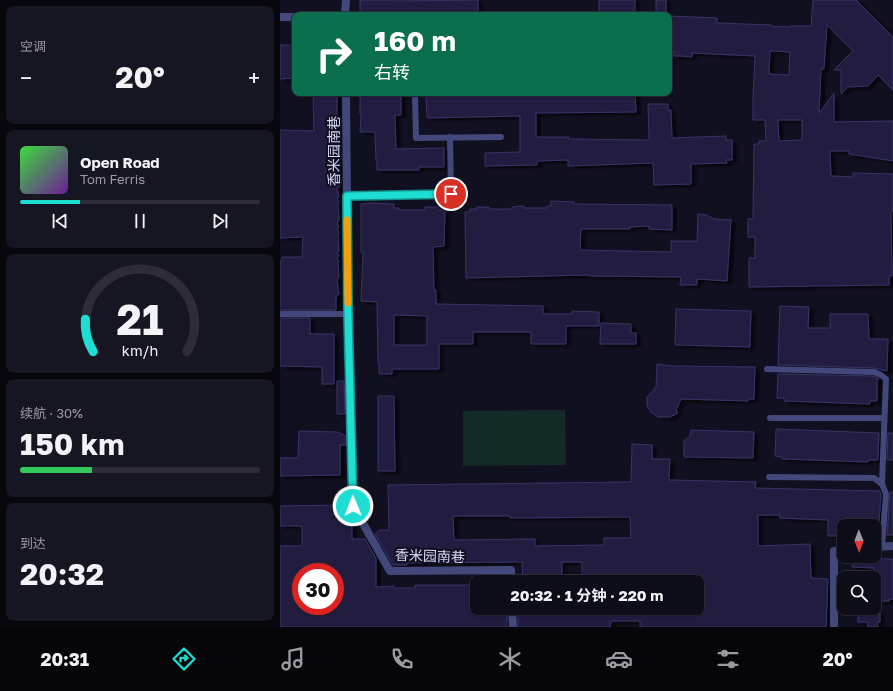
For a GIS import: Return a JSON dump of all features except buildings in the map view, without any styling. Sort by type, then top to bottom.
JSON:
[{"type":"street","points":[[346,0],[346,12]]},
{"type":"street","points":[[280,17],[292,17]]},
{"type":"street","name":"香米园南巷","points":[[346,96],[348,314],[353,506],[390,571],[511,570],[511,575]]},
{"type":"street","points":[[881,546],[893,546]]},
{"type":"street","points":[[834,627],[834,551],[837,551]]},
{"type":"street","points":[[512,615],[513,627]]},
{"type":"lane","points":[[416,96],[416,138],[501,137]]},
{"type":"lane","points":[[347,196],[451,194],[450,137]]},
{"type":"lane","points":[[280,314],[348,314]]},
{"type":"lane","points":[[767,369],[874,372],[886,379],[882,484],[886,494],[881,526]]},
{"type":"lane","points":[[770,418],[884,418]]},
{"type":"lane","points":[[769,477],[874,478],[882,484]]},
{"type":"green space","points":[[565,410],[566,465],[463,466],[463,411]]},
{"type":"slow traffic","points":[[347,220],[348,303]]},
{"type":"route","points":[[353,506],[348,314],[347,196],[451,194]]}]
